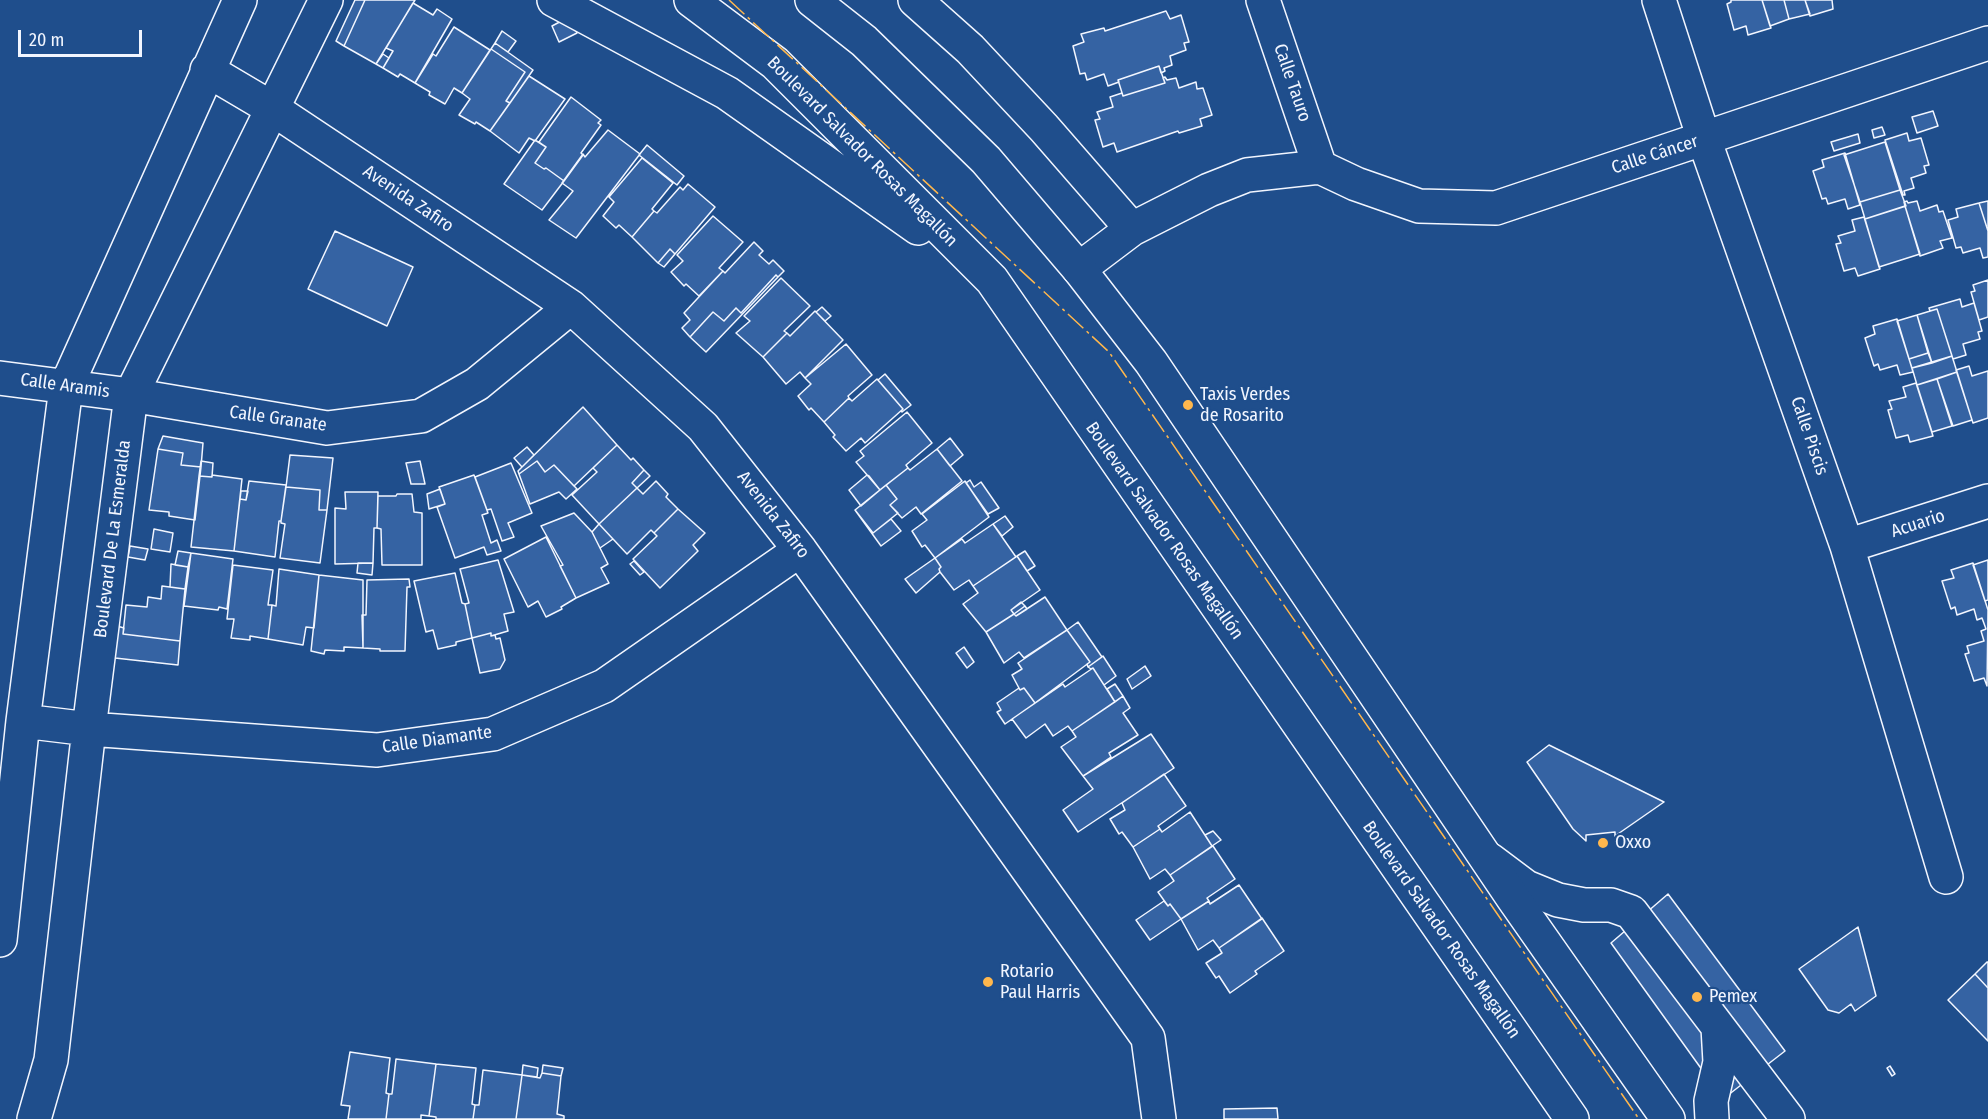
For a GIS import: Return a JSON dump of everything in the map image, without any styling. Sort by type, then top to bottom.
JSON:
[{"type":"main road","points":[[0,940],[23,721],[66,387],[240,0]]},
{"type":"main road","name":"Boulevard De La Esmeralda","points":[[34,1119],[51,1060],[88,729],[131,395],[326,0]]},
{"type":"main road","points":[[554,0],[727,93],[992,280]]},
{"type":"main road","name":"Boulevard Salvador Rosas Magallón","points":[[691,0],[775,63],[992,280],[1572,1119]]},
{"type":"main road","points":[[812,0],[864,41],[986,160],[1079,268],[1150,362],[1484,856],[1660,1111]]},
{"type":"main road","points":[[915,0],[970,49],[1044,128],[1132,229]]},
{"type":"main road","name":"Calle Tauro","points":[[1263,0],[1320,167]]},
{"type":"main road","name":"Calle Piscis","points":[[1659,0],[1704,139],[1847,546],[1946,877]]},
{"type":"main road","name":"Calle Cáncer","points":[[1320,167],[1356,184],[1419,207],[1496,208],[1988,43]]},
{"type":"main road","name":"Avenida Zafiro","points":[[207,70],[273,109],[571,307],[703,427],[800,550],[1148,1038],[1159,1119]]},
{"type":"main road","points":[[1079,268],[1132,229],[1209,190],[1247,175],[1320,167]]},
{"type":"main road","name":"Calle Granate","points":[[131,395],[327,428],[421,416],[477,384],[571,307]]},
{"type":"main road","name":"Calle Aramis","points":[[0,378],[131,395]]},
{"type":"main road","name":"Acuario","points":[[1847,546],[1988,501]]},
{"type":"main road","name":"Calle Diamante","points":[[23,721],[88,729],[377,750],[493,734],[604,686],[800,550]]},
{"type":"main road","points":[[1484,856],[1526,887],[1558,900],[1584,905],[1611,905],[1631,912],[1788,1119]]},
{"type":"main road","points":[[1712,1119],[1711,1101],[1720,1062],[1718,1026]]},
{"type":"building","points":[[355,0],[365,0],[344,46],[336,41]]},
{"type":"building","points":[[365,0],[415,0],[376,64],[344,46]]},
{"type":"building","points":[[1731,0],[1762,0],[1771,28],[1748,35],[1746,26],[1734,30],[1727,4]]},
{"type":"building","points":[[1762,0],[1784,0],[1789,19],[1770,26]]},
{"type":"building","points":[[1784,0],[1805,0],[1810,14],[1789,19]]},
{"type":"building","points":[[1805,0],[1832,0],[1833,9],[1810,16]]},
{"type":"building","points":[[413,3],[433,15],[437,9],[452,19],[415,83],[383,68],[393,51],[386,48]]},
{"type":"building","points":[[1166,11],[1170,19],[1181,15],[1189,42],[1184,43],[1186,50],[1170,56],[1172,65],[1164,68],[1165,71],[1161,73],[1159,66],[1118,80],[1119,82],[1108,86],[1104,74],[1087,80],[1085,73],[1080,74],[1073,46],[1084,42],[1081,34],[1104,28],[1105,31]]},
{"type":"building","points":[[569,17],[577,33],[559,42],[552,26]]},
{"type":"building","points":[[454,27],[490,50],[462,93],[454,88],[445,104],[429,95],[430,92],[415,83],[433,54],[436,56]]},
{"type":"building","points":[[502,31],[516,41],[508,52],[495,43]]},
{"type":"building","points":[[495,43],[533,70],[510,103],[506,101],[525,72],[491,49]]},
{"type":"building","points":[[491,49],[525,72],[506,101],[510,103],[490,131],[459,115],[470,99],[462,93]]},
{"type":"building","points":[[383,54],[389,58],[383,68],[376,64]]},
{"type":"building","points":[[1159,66],[1165,83],[1123,96],[1118,80]]},
{"type":"building","points":[[529,76],[565,99],[535,141],[529,138],[519,153],[490,131]]},
{"type":"building","points":[[1163,78],[1167,80],[1176,78],[1179,88],[1196,82],[1197,89],[1203,88],[1212,115],[1200,119],[1202,126],[1179,133],[1178,131],[1117,152],[1114,143],[1103,147],[1095,120],[1100,119],[1097,112],[1113,107],[1110,97],[1122,93],[1123,96],[1165,83]]},
{"type":"building","points":[[571,97],[601,120],[598,123],[601,125],[564,181],[535,163],[546,147],[539,142]]},
{"type":"building","points":[[1933,111],[1938,126],[1917,133],[1912,117]]},
{"type":"building","points":[[1882,127],[1885,135],[1874,138],[1872,130]]},
{"type":"building","points":[[608,130],[640,154],[576,238],[549,220],[573,191],[562,183],[583,154],[585,157]]},
{"type":"building","points":[[1907,133],[1909,141],[1921,138],[1929,165],[1924,166],[1926,173],[1911,178],[1914,188],[1904,191],[1905,195],[1903,195],[1885,140]]},
{"type":"building","points":[[1858,134],[1860,143],[1834,151],[1831,142]]},
{"type":"building","points":[[535,140],[546,147],[535,163],[564,181],[542,210],[504,184]]},
{"type":"building","points":[[1885,142],[1900,190],[1860,202],[1844,155]]},
{"type":"building","points":[[647,145],[684,176],[677,185],[639,155]]},
{"type":"building","points":[[1845,153],[1860,205],[1848,209],[1845,199],[1828,204],[1826,198],[1822,199],[1813,171],[1824,167],[1822,160]]},
{"type":"building","points":[[642,158],[673,183],[632,237],[619,225],[616,228],[603,216],[614,202],[609,197]]},
{"type":"building","points":[[688,184],[715,207],[675,254],[670,249],[658,263],[632,237],[654,211],[657,213],[680,187],[683,190]]},
{"type":"building","points":[[1900,190],[1906,206],[1865,219],[1860,202]]},
{"type":"building","points":[[1917,201],[1920,211],[1937,205],[1939,212],[1943,211],[1952,238],[1940,241],[1943,248],[1920,256],[1904,202],[1908,203]]},
{"type":"building","points":[[1988,201],[1988,231],[1979,203]]},
{"type":"building","points":[[1979,203],[1988,231],[1988,257],[1983,258],[1980,248],[1963,253],[1961,247],[1956,248],[1948,220],[1958,217],[1956,209]]},
{"type":"building","points":[[1905,206],[1920,254],[1879,267],[1865,219]]},
{"type":"building","points":[[713,216],[743,242],[719,268],[723,271],[699,296],[686,284],[684,286],[671,272],[683,261],[677,255]]},
{"type":"building","points":[[1864,217],[1880,269],[1858,276],[1855,268],[1844,271],[1836,244],[1841,243],[1838,236],[1855,231],[1852,220]]},
{"type":"building","points":[[335,231],[413,267],[387,326],[308,289]]},
{"type":"building","points":[[754,242],[763,251],[759,255],[769,264],[773,260],[784,271],[778,277],[776,275],[741,313],[736,308],[724,321],[713,312],[690,337],[682,328],[690,320],[684,313]]},
{"type":"building","points":[[670,249],[675,254],[664,267],[658,263]]},
{"type":"building","points":[[776,275],[778,277],[706,352],[690,337],[713,312],[724,321],[736,308],[741,313]]},
{"type":"building","points":[[781,278],[810,306],[784,331],[787,333],[763,357],[736,333],[750,321],[744,316]]},
{"type":"building","points":[[1988,280],[1988,317],[1979,320],[1971,292],[1975,291],[1973,285]]},
{"type":"building","points":[[1960,299],[1962,307],[1974,303],[1982,331],[1978,332],[1980,339],[1963,344],[1966,355],[1953,359],[1937,309],[1930,311],[1929,308]]},
{"type":"building","points":[[822,307],[831,316],[825,321],[816,312]]},
{"type":"building","points":[[1937,309],[1952,356],[1932,363],[1917,315]]},
{"type":"building","points":[[815,311],[843,340],[805,378],[800,372],[786,384],[763,357],[787,333],[790,336]]},
{"type":"building","points":[[1917,315],[1928,353],[1909,359],[1897,321]]},
{"type":"building","points":[[1897,319],[1913,372],[1900,375],[1897,365],[1880,370],[1878,364],[1874,366],[1865,338],[1875,334],[1873,326]]},
{"type":"building","points":[[846,344],[872,375],[824,422],[811,408],[809,410],[798,396],[811,384],[805,378]]},
{"type":"building","points":[[1928,353],[1932,363],[1912,368],[1909,359]]},
{"type":"building","points":[[1952,356],[1957,372],[1917,385],[1912,368]]},
{"type":"building","points":[[1969,366],[1972,376],[1988,371],[1988,418],[1973,423],[1956,370]]},
{"type":"building","points":[[1957,372],[1972,420],[1953,426],[1937,379]]},
{"type":"building","points":[[885,374],[911,405],[902,412],[903,409],[878,380]]},
{"type":"building","points":[[877,379],[903,409],[865,443],[861,438],[846,451],[833,437],[835,435],[824,422],[849,398],[852,401]]},
{"type":"building","points":[[1937,379],[1952,426],[1932,432],[1917,385]]},
{"type":"building","points":[[1916,383],[1933,436],[1910,442],[1908,435],[1896,438],[1888,410],[1892,409],[1889,401],[1906,397],[1903,387]]},
{"type":"building","points":[[583,407],[617,445],[574,486],[554,465],[545,472],[537,461],[519,474],[518,471]]},
{"type":"building","points":[[907,412],[932,443],[906,465],[908,468],[880,490],[856,462],[864,456],[860,451]]},
{"type":"building","points":[[163,436],[203,443],[201,467],[181,465],[183,453],[158,449]]},
{"type":"building","points":[[950,438],[963,455],[950,466],[937,449]]},
{"type":"building","points":[[617,445],[644,470],[632,483],[637,488],[599,524],[572,495],[597,472],[593,468]]},
{"type":"building","points":[[527,447],[534,455],[522,467],[514,458]]},
{"type":"building","points":[[158,449],[183,453],[181,465],[201,467],[195,520],[169,516],[169,512],[149,510]]},
{"type":"building","points":[[937,449],[962,481],[921,514],[916,507],[902,518],[890,505],[897,499],[886,485]]},
{"type":"building","points":[[290,455],[333,458],[327,510],[319,510],[320,490],[286,487]]},
{"type":"building","points":[[201,461],[213,463],[212,477],[199,476]]},
{"type":"building","points":[[420,461],[425,484],[411,484],[406,463]]},
{"type":"building","points":[[537,461],[545,472],[554,465],[577,489],[566,499],[559,492],[530,504],[519,474]]},
{"type":"building","points":[[511,463],[532,513],[508,523],[514,537],[502,541],[491,509],[487,510],[475,477]]},
{"type":"building","points":[[644,470],[650,476],[637,488],[632,483]]},
{"type":"building","points":[[212,475],[242,479],[234,551],[191,547],[199,476],[212,477]]},
{"type":"building","points":[[474,475],[488,513],[482,515],[491,543],[497,540],[501,551],[487,555],[484,547],[455,558],[437,507],[445,504],[439,487]]},
{"type":"building","points":[[867,475],[880,490],[861,506],[849,490]]},
{"type":"building","points":[[970,480],[974,487],[981,482],[999,508],[988,514],[966,483]]},
{"type":"building","points":[[249,481],[286,485],[275,557],[234,551],[240,499],[246,500]]},
{"type":"building","points":[[656,481],[668,494],[666,497],[678,509],[654,533],[651,530],[627,554],[599,524],[637,488],[643,494]]},
{"type":"building","points":[[965,481],[989,517],[935,558],[925,545],[922,547],[912,531],[927,520],[922,514]]},
{"type":"building","points":[[886,485],[897,499],[890,505],[898,513],[873,533],[855,510]]},
{"type":"building","points":[[286,487],[320,490],[319,510],[327,510],[320,563],[280,558],[285,524],[281,521]]},
{"type":"building","points":[[440,489],[445,504],[429,509],[427,494]]},
{"type":"building","points":[[241,491],[248,491],[246,500],[240,499]]},
{"type":"building","points":[[345,492],[378,492],[373,563],[335,564],[335,508],[346,509]]},
{"type":"building","points":[[397,494],[412,494],[414,512],[422,513],[422,565],[382,565],[381,529],[377,528],[378,496],[396,496]]},
{"type":"building","points":[[678,509],[705,533],[693,545],[698,551],[660,588],[633,559],[657,536],[654,533]]},
{"type":"building","points":[[855,510],[873,533],[891,519],[901,531],[881,546]]},
{"type":"building","points":[[574,513],[592,532],[608,564],[601,568],[609,583],[576,598],[560,566],[563,565],[541,526]]},
{"type":"building","points":[[1005,516],[1013,527],[1002,536],[993,524]]},
{"type":"building","points":[[599,524],[613,539],[600,548],[592,532]]},
{"type":"building","points":[[993,524],[1016,557],[973,586],[969,580],[954,590],[940,572],[941,567],[935,558],[962,539],[965,543]]},
{"type":"building","points":[[154,529],[173,533],[170,552],[151,549]]},
{"type":"building","points":[[546,537],[576,598],[561,607],[562,609],[546,617],[538,601],[528,607],[504,559]]},
{"type":"building","points":[[130,546],[148,549],[145,560],[128,557]]},
{"type":"building","points":[[178,551],[191,553],[188,567],[175,565]]},
{"type":"building","points":[[1025,551],[1035,566],[1027,571],[1017,556]]},
{"type":"building","points":[[191,553],[233,559],[227,609],[184,606]]},
{"type":"building","points":[[1017,556],[1040,590],[1011,610],[1014,614],[986,632],[963,604],[978,593],[973,586]]},
{"type":"building","points":[[935,558],[941,567],[940,572],[916,593],[905,579]]},
{"type":"building","points":[[498,560],[514,612],[504,614],[508,631],[472,638],[465,604],[469,603],[460,569]]},
{"type":"building","points":[[1988,560],[1988,600],[1985,601],[1973,565]]},
{"type":"building","points":[[634,561],[644,572],[640,575],[630,564]]},
{"type":"building","points":[[358,563],[373,563],[372,575],[357,573]]},
{"type":"building","points":[[1973,563],[1988,610],[1987,686],[1984,678],[1974,681],[1965,654],[1969,653],[1967,646],[1984,641],[1981,631],[1986,629],[1982,618],[1977,620],[1974,609],[1957,615],[1955,607],[1951,609],[1942,581],[1954,578],[1951,570]]},
{"type":"building","points":[[171,564],[188,567],[185,589],[170,587]]},
{"type":"building","points":[[233,565],[273,570],[268,605],[272,605],[268,639],[250,636],[250,640],[231,638],[234,619],[227,619]]},
{"type":"building","points":[[279,569],[319,575],[314,628],[306,627],[303,645],[268,639],[272,605],[276,606]]},
{"type":"building","points":[[455,573],[462,603],[465,604],[472,638],[438,649],[433,630],[426,632],[414,581]]},
{"type":"building","points":[[319,575],[363,580],[363,648],[344,647],[344,651],[325,650],[324,654],[311,651]]},
{"type":"building","points":[[409,579],[405,651],[363,648],[362,615],[366,615],[367,580]]},
{"type":"building","points":[[162,586],[185,589],[180,641],[123,634],[126,605],[147,607],[148,597],[161,599]]},
{"type":"building","points":[[1045,597],[1067,630],[1024,658],[1019,652],[1004,663],[986,632]]},
{"type":"building","points":[[1021,602],[1025,606],[1014,614],[1011,610]]},
{"type":"building","points":[[1025,606],[1027,609],[1016,616],[1014,614]]},
{"type":"building","points":[[1078,622],[1102,657],[1088,667],[1087,664],[1090,662],[1067,630]]},
{"type":"building","points":[[117,626],[124,628],[123,634],[180,641],[178,665],[115,658]]},
{"type":"building","points":[[1067,630],[1090,662],[1035,703],[1024,688],[1020,690],[1012,675],[1022,669],[1018,663]]},
{"type":"building","points":[[491,633],[491,636],[495,635],[496,639],[500,638],[505,660],[500,669],[480,673],[472,638]]},
{"type":"building","points":[[964,647],[974,662],[967,668],[956,653]]},
{"type":"building","points":[[1103,656],[1116,676],[1104,685],[1093,668],[1088,667]]},
{"type":"building","points":[[1145,666],[1151,676],[1132,689],[1127,679]]},
{"type":"building","points":[[1093,668],[1115,702],[1072,731],[1068,726],[1053,736],[1045,724],[1026,738],[1012,719],[1063,684],[1065,687]]},
{"type":"building","points":[[1115,684],[1123,696],[1115,702],[1107,689]]},
{"type":"building","points":[[1019,688],[1020,690],[1024,688],[1035,703],[1005,724],[997,712],[1001,710],[997,703]]},
{"type":"building","points":[[1123,696],[1130,708],[1123,713],[1138,735],[1109,753],[1111,757],[1083,776],[1061,747],[1076,737],[1072,731]]},
{"type":"building","points":[[1151,734],[1174,768],[1078,832],[1063,810],[1093,789],[1083,776]]},
{"type":"building","points":[[1549,745],[1664,802],[1615,836],[1615,832],[1586,835],[1586,841],[1573,829],[1527,762]]},
{"type":"building","points":[[1164,774],[1186,806],[1158,826],[1160,829],[1133,847],[1122,832],[1119,834],[1110,819],[1125,810],[1122,803]]},
{"type":"building","points":[[1190,812],[1212,846],[1170,875],[1165,869],[1150,879],[1133,847],[1160,829],[1162,832]]},
{"type":"building","points":[[1213,831],[1221,840],[1212,846],[1205,835]]},
{"type":"building","points":[[1213,846],[1235,879],[1207,898],[1209,901],[1181,919],[1158,892],[1174,881],[1170,875]]},
{"type":"building","points":[[1239,885],[1262,919],[1219,948],[1213,940],[1198,950],[1181,919]]},
{"type":"building","name":"Pemex","points":[[1668,894],[1785,1051],[1723,1099],[1611,943]]},
{"type":"building","points":[[1164,901],[1168,906],[1170,904],[1181,919],[1150,940],[1136,920]]},
{"type":"building","points":[[1262,918],[1284,951],[1255,971],[1257,974],[1230,993],[1219,976],[1216,978],[1206,963],[1222,953],[1219,948]]},
{"type":"building","points":[[1858,927],[1876,996],[1855,1011],[1851,1004],[1839,1013],[1828,1010],[1799,969]]},
{"type":"building","points":[[1988,962],[1988,988],[1975,974]]},
{"type":"building","points":[[1975,974],[1988,988],[1988,1041],[1948,1000]]},
{"type":"building","points":[[350,1052],[390,1058],[386,1119],[348,1119],[350,1106],[341,1105]]},
{"type":"building","points":[[396,1059],[436,1064],[429,1116],[421,1115],[421,1119],[386,1119],[389,1094],[392,1094]]},
{"type":"building","points":[[436,1064],[476,1068],[472,1104],[475,1105],[473,1119],[436,1119],[436,1117],[429,1116]]},
{"type":"building","points":[[523,1065],[538,1068],[537,1077],[522,1075]]},
{"type":"building","points":[[543,1065],[563,1068],[561,1076],[542,1073]]},
{"type":"building","points":[[1890,1066],[1895,1074],[1892,1076],[1887,1068]]},
{"type":"building","points":[[483,1070],[522,1075],[516,1119],[473,1119],[475,1105],[479,1105]]},
{"type":"building","points":[[542,1073],[561,1076],[557,1114],[564,1116],[564,1119],[516,1119],[522,1075],[540,1078]]},
{"type":"building","points":[[1277,1108],[1278,1119],[1224,1119],[1224,1109]]},
{"type":"power","points":[[729,0],[1109,352],[1639,1119]]},
{"type":"place","name":"Taxis Verdes de Rosarito","points":[[1188,405]]},
{"type":"place","name":"Oxxo","points":[[1603,843]]},
{"type":"place","name":"Rotario Paul Harris","points":[[988,982]]},
{"type":"place","name":"Pemex","points":[[1697,997]]}]
